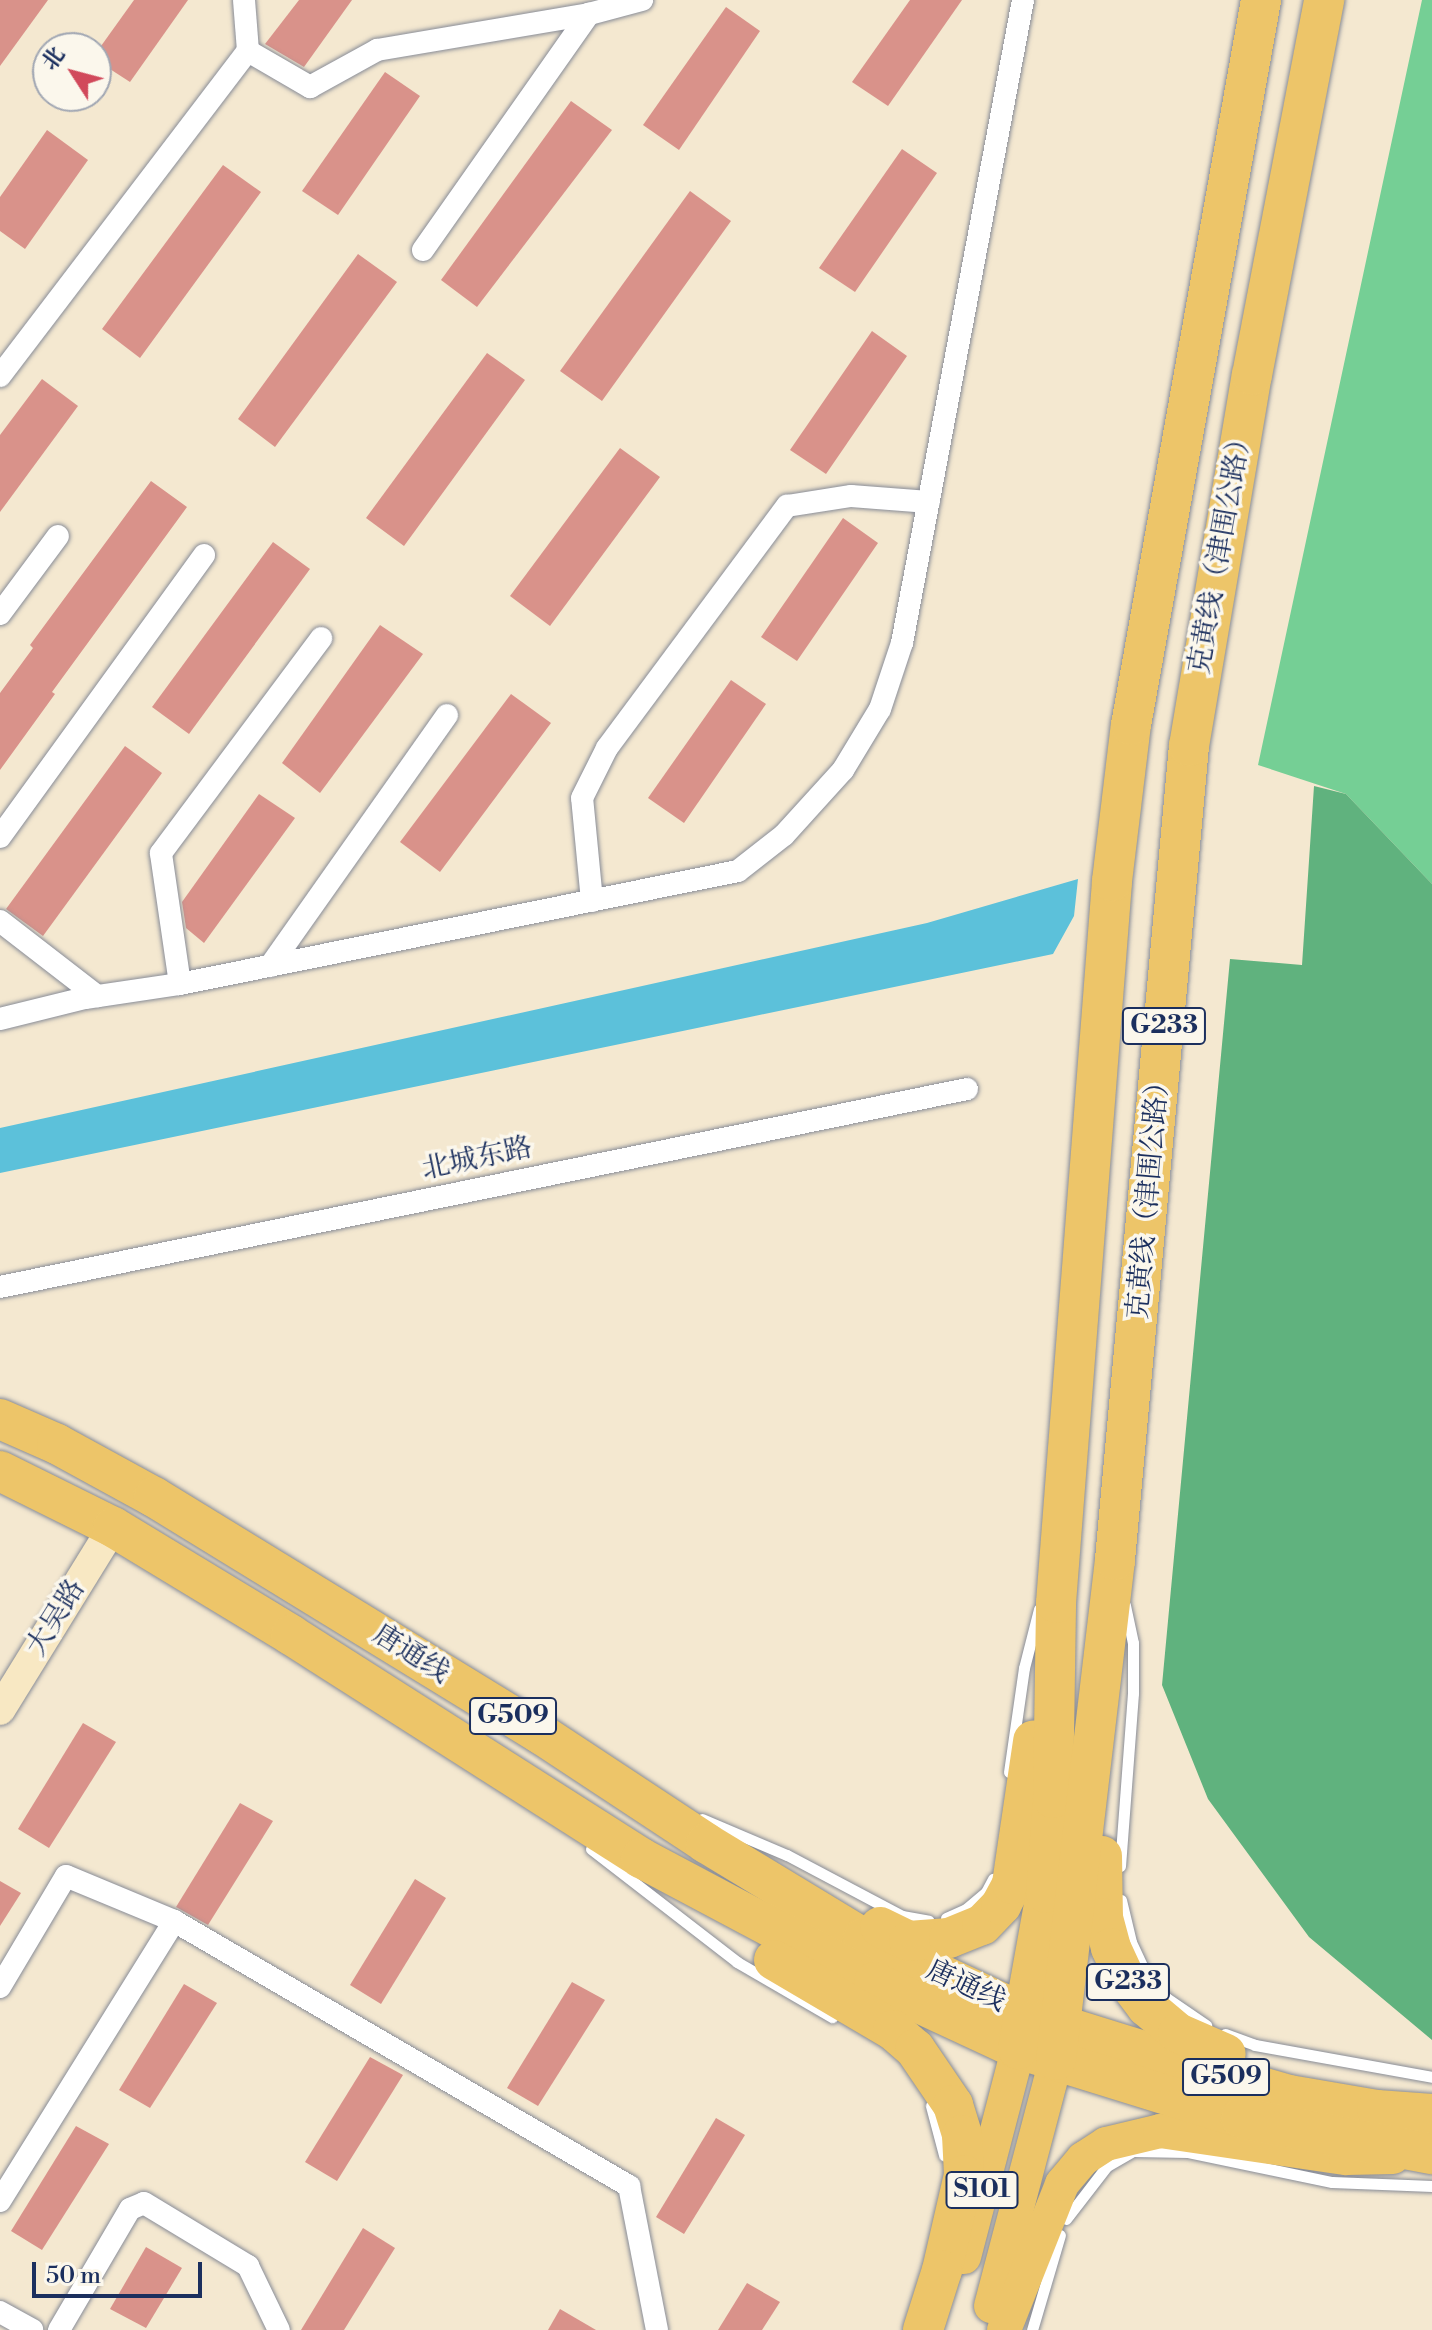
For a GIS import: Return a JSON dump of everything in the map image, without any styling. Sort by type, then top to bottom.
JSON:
[{"type":"highway","name":"克黄线（津围公路）","points":[[1040,2037],[1053,1798],[1056,1603],[1100,1021],[1131,725],[1261,0]]},
{"type":"highway","name":"克黄线（津围公路）","points":[[1040,2037],[1104,1650],[1115,1560],[1189,746],[1249,390],[1324,0]]},
{"type":"highway","name":"唐通线","points":[[0,1419],[57,1444],[154,1497],[695,1826],[863,1938],[1040,2037]]},
{"type":"highway","name":"唐通线","points":[[0,1471],[113,1527],[291,1635],[641,1858],[874,1982],[1040,2037]]},
{"type":"highway","points":[[695,1826],[909,1941],[949,1938],[982,1925],[1001,1905],[1012,1884],[1056,1603]]},
{"type":"highway","name":"G233","points":[[1104,1650],[1103,1918],[1111,1948],[1125,1978],[1147,2007],[1178,2033],[1210,2049],[1271,2069],[1432,2102]]},
{"type":"highway","points":[[641,1858],[682,1899],[764,1954],[893,2030],[915,2049],[936,2076],[953,2105],[962,2135],[964,2175],[942,2270],[923,2330]]},
{"type":"highway","points":[[1040,2037],[1241,2118],[1430,2164]]},
{"type":"highway","name":"G509","points":[[1040,2037],[1289,2095],[1377,2110],[1432,2114]]},
{"type":"main road","name":"S101","points":[[941,2330],[1040,2037]]},
{"type":"main road","name":"S101","points":[[985,2330],[1040,2037]]},
{"type":"main road","points":[[1004,2330],[1062,2184],[1083,2159],[1106,2144],[1160,2131],[1346,2158],[1430,2164]]},
{"type":"street","points":[[0,376],[248,51],[244,0]]},
{"type":"street","points":[[248,51],[310,87],[377,50],[589,14],[642,0]]},
{"type":"street","points":[[0,1019],[97,996],[180,984],[738,871],[784,835],[843,770],[880,709],[898,656],[1023,0]]},
{"type":"street","points":[[423,250],[589,14]]},
{"type":"street","points":[[592,901],[582,798],[607,748],[787,506],[851,496],[929,502]]},
{"type":"street","points":[[0,614],[58,536]]},
{"type":"street","points":[[0,837],[204,555]]},
{"type":"street","points":[[180,984],[161,853],[321,638]]},
{"type":"street","points":[[270,966],[447,715]]},
{"type":"street","points":[[0,921],[97,996]]},
{"type":"street","name":"北城东路","points":[[0,1287],[967,1089]]},
{"type":"street","name":"大吴路","points":[[0,1710],[113,1527]]},
{"type":"street","points":[[0,1987],[66,1876],[174,1921],[629,2186],[657,2330]]},
{"type":"street","points":[[0,2201],[174,1921]]},
{"type":"street","points":[[59,2330],[130,2209],[144,2203],[248,2266],[279,2330]]},
{"type":"street","points":[[0,2312],[32,2330]]},
{"type":"lane","points":[[1007,1789],[1024,1668],[1063,1515]]},
{"type":"lane","points":[[1115,1560],[1133,1643],[1120,1874]]},
{"type":"lane","points":[[541,1734],[590,1753],[641,1784]]},
{"type":"lane","points":[[522,1782],[561,1825]]},
{"type":"lane","points":[[695,1826],[787,1855],[902,1916],[924,1922],[947,1918],[966,1909],[986,1892],[998,1871]]},
{"type":"lane","points":[[585,1844],[737,1962],[843,2022]]},
{"type":"lane","points":[[1121,1889],[1131,1942],[1146,1974],[1165,1997],[1194,2019],[1255,2045],[1432,2077]]},
{"type":"lane","points":[[921,2087],[935,2115],[945,2163]]},
{"type":"lane","points":[[1032,2330],[1069,2211],[1107,2166],[1133,2151],[1188,2152],[1332,2182],[1430,2164]]},
{"type":"green space","points":[[1422,0],[1432,0],[1432,884],[1346,794],[1258,765]]},
{"type":"green space","points":[[1314,786],[1346,794],[1432,884],[1432,2040],[1309,1937],[1208,1799],[1162,1685],[1230,959],[1302,965]]},
{"type":"water","points":[[1078,879],[1074,916],[1053,954],[0,1173],[0,1128],[927,923]]},
{"type":"building","points":[[0,0],[48,0],[0,66]]},
{"type":"building","points":[[134,0],[188,0],[130,82],[112,70],[111,32]]},
{"type":"building","points":[[299,0],[352,0],[304,67],[265,44]]},
{"type":"building","points":[[910,0],[962,0],[888,106],[852,82]]},
{"type":"building","points":[[726,7],[760,31],[679,150],[643,125]]},
{"type":"building","points":[[385,72],[420,96],[338,215],[302,191]]},
{"type":"building","points":[[571,101],[612,130],[477,307],[441,280]]},
{"type":"building","points":[[47,130],[88,160],[25,249],[0,231],[0,197]]},
{"type":"building","points":[[902,149],[937,173],[855,292],[819,268]]},
{"type":"building","points":[[223,165],[261,192],[140,358],[102,329]]},
{"type":"building","points":[[690,191],[731,221],[602,401],[560,371]]},
{"type":"building","points":[[358,254],[397,282],[275,447],[238,419]]},
{"type":"building","points":[[872,331],[907,356],[826,474],[790,450]]},
{"type":"building","points":[[487,353],[525,380],[404,546],[366,518]]},
{"type":"building","points":[[42,379],[78,406],[0,512],[0,435]]},
{"type":"building","points":[[620,448],[660,477],[550,626],[510,596]]},
{"type":"building","points":[[151,481],[187,507],[52,692],[55,694],[0,770],[0,693],[33,648],[30,645]]},
{"type":"building","points":[[843,518],[878,543],[797,661],[761,637]]},
{"type":"building","points":[[273,542],[310,569],[189,734],[152,707]]},
{"type":"building","points":[[380,625],[423,654],[320,793],[282,763]]},
{"type":"building","points":[[731,680],[766,704],[684,823],[648,798]]},
{"type":"building","points":[[511,694],[551,723],[440,872],[400,842]]},
{"type":"building","points":[[125,746],[162,773],[43,936],[6,909]]},
{"type":"building","points":[[259,794],[295,818],[204,943],[186,928],[182,902]]},
{"type":"building","points":[[83,1723],[116,1742],[49,1848],[18,1829]]},
{"type":"building","points":[[240,1803],[273,1821],[208,1925],[176,1907]]},
{"type":"building","points":[[415,1879],[446,1898],[381,2004],[350,1985]]},
{"type":"building","points":[[0,1881],[21,1893],[0,1926]]},
{"type":"building","points":[[572,1982],[605,2000],[538,2106],[507,2088]]},
{"type":"building","points":[[184,1984],[217,2003],[150,2108],[119,2090]]},
{"type":"building","points":[[370,2057],[403,2075],[337,2181],[305,2162]]},
{"type":"building","points":[[716,2118],[745,2135],[684,2234],[656,2217]]},
{"type":"building","points":[[76,2126],[109,2144],[42,2250],[11,2231]]},
{"type":"building","points":[[363,2228],[395,2248],[344,2330],[301,2330]]},
{"type":"building","points":[[146,2247],[182,2268],[146,2328],[110,2309]]},
{"type":"building","points":[[747,2283],[780,2302],[762,2330],[718,2330]]},
{"type":"building","points":[[560,2309],[596,2330],[548,2330]]}]
